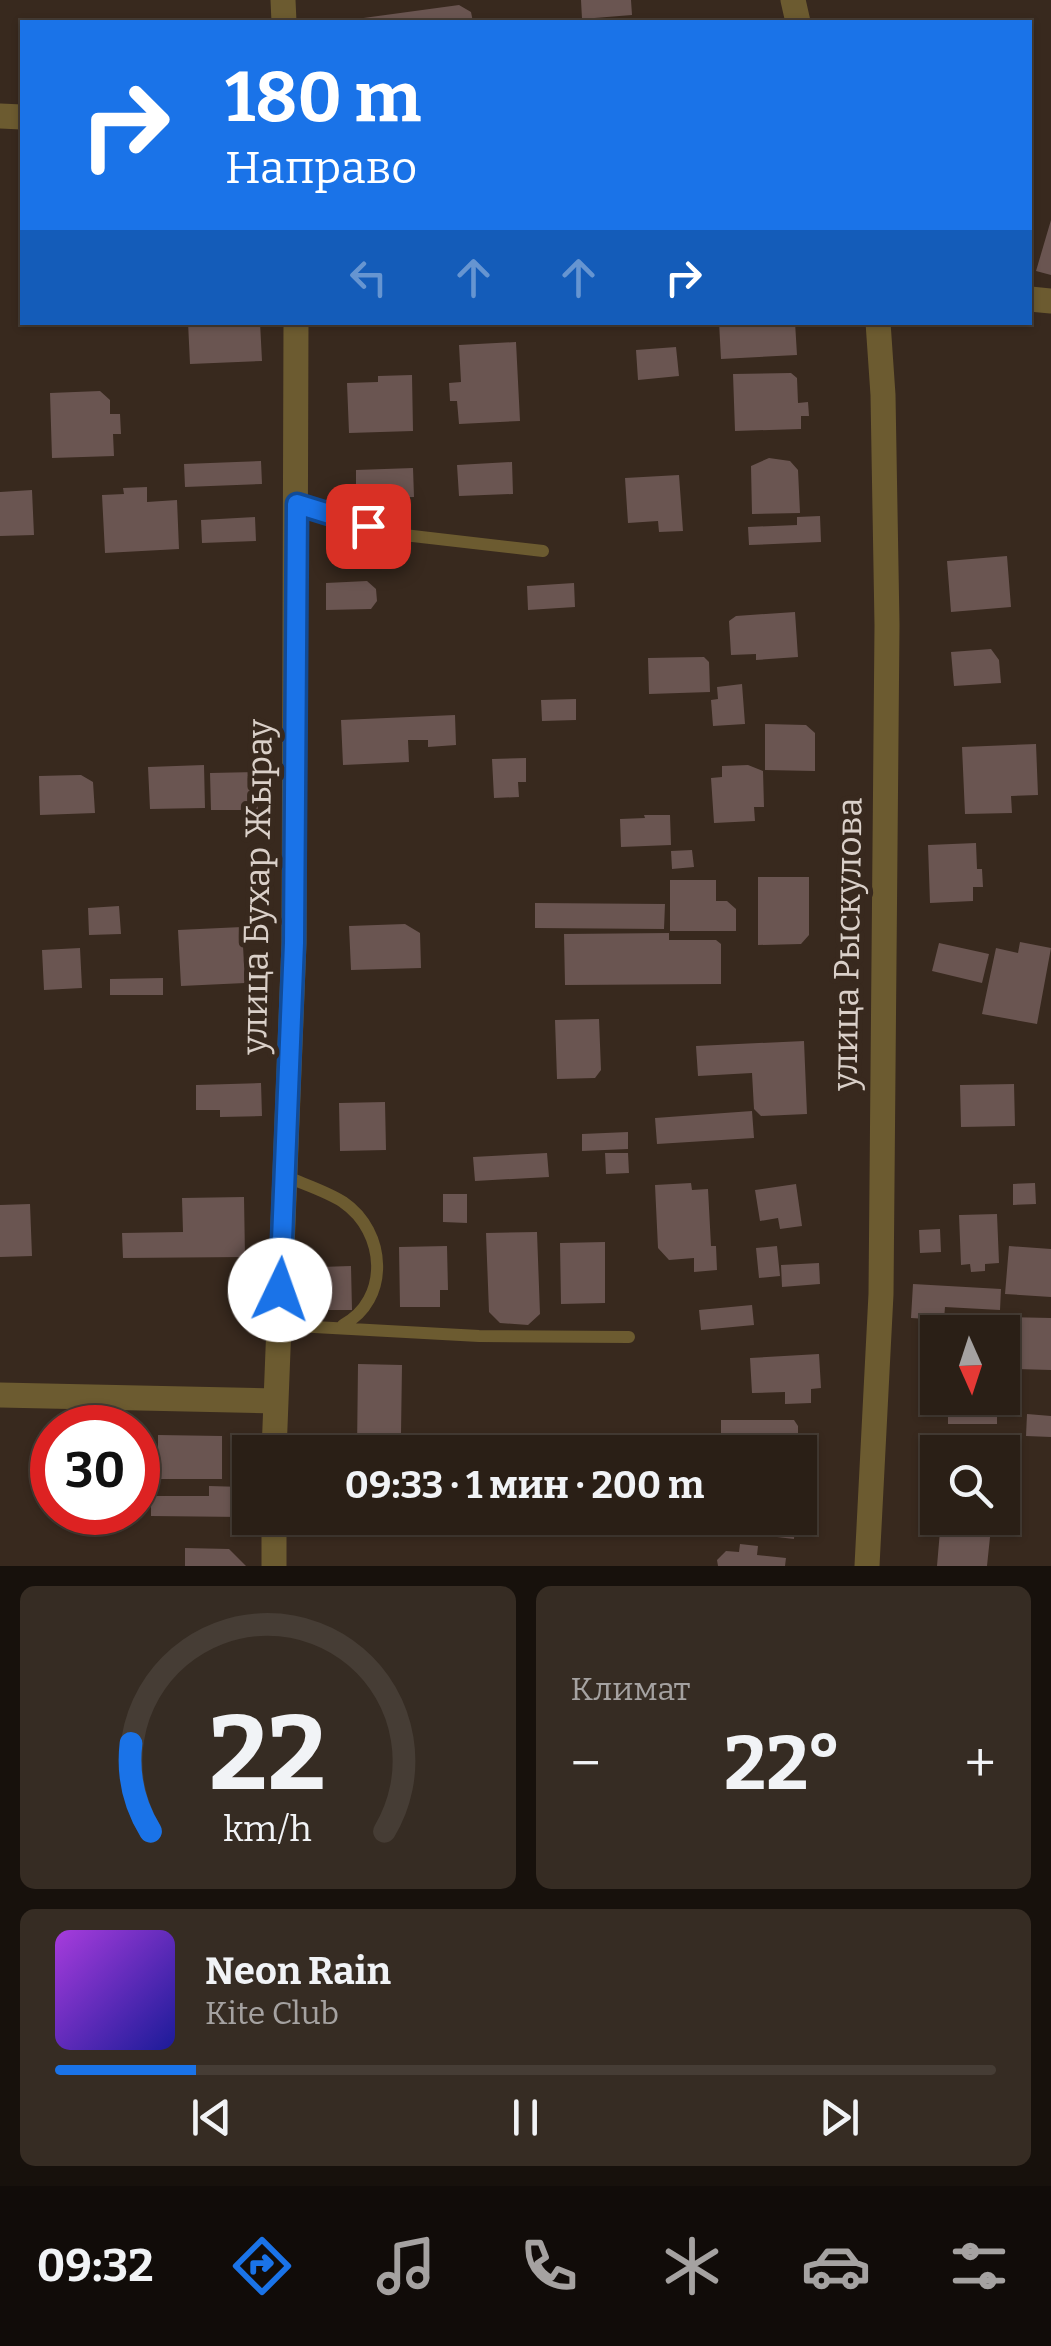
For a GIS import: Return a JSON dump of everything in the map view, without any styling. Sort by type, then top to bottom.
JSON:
[{"type":"street","name":"улица Бухар Жырау","points":[[274,1435],[294,943],[296,325]]},
{"type":"street","name":"улица Рыскулова","points":[[868,1566],[881,1294],[887,625],[878,325]]},
{"type":"street","points":[[0,1395],[274,1401]]},
{"type":"street","points":[[274,1535],[274,1566]]},
{"type":"lane","points":[[297,504],[404,535],[543,551]]},
{"type":"lane","points":[[285,1176],[344,1202],[365,1228],[376,1254],[379,1276],[374,1296],[360,1316],[341,1326]]},
{"type":"lane","points":[[278,1325],[479,1336],[629,1337]]},
{"type":"building","points":[[581,0],[631,0],[632,15],[582,19]]},
{"type":"building","points":[[459,5],[471,12],[473,20],[356,20]]},
{"type":"building","points":[[1051,220],[1051,275],[1036,271]]},
{"type":"building","points":[[188,325],[260,325],[262,361],[190,364]]},
{"type":"building","points":[[719,325],[795,325],[797,355],[721,359]]},
{"type":"building","points":[[516,342],[520,421],[459,424],[457,401],[450,401],[449,383],[461,382],[459,345]]},
{"type":"building","points":[[676,347],[679,376],[638,380],[636,350]]},
{"type":"building","points":[[791,373],[797,378],[798,403],[808,402],[809,416],[801,416],[801,429],[735,431],[733,374]]},
{"type":"building","points":[[412,375],[413,431],[349,433],[347,383],[378,382],[378,376]]},
{"type":"building","points":[[100,391],[110,400],[110,414],[120,414],[121,434],[113,434],[114,456],[52,458],[50,393]]},
{"type":"building","points":[[769,458],[790,461],[798,470],[800,513],[752,514],[751,466]]},
{"type":"building","points":[[261,461],[262,484],[185,487],[184,464]]},
{"type":"building","points":[[512,462],[513,494],[459,496],[457,465]]},
{"type":"building","points":[[413,468],[414,497],[356,499],[356,470]]},
{"type":"building","points":[[679,475],[683,531],[659,532],[658,521],[628,523],[625,478]]},
{"type":"building","points":[[147,487],[147,502],[177,500],[179,549],[105,553],[102,495],[124,494],[123,488]]},
{"type":"building","points":[[32,490],[34,535],[0,536],[0,492]]},
{"type":"building","points":[[820,516],[821,542],[749,545],[748,527],[797,525],[797,517]]},
{"type":"building","points":[[255,517],[256,541],[202,543],[201,520]]},
{"type":"building","points":[[1007,556],[1011,607],[951,612],[947,561]]},
{"type":"building","points":[[367,581],[376,589],[377,601],[371,609],[326,610],[326,583]]},
{"type":"building","points":[[574,583],[575,607],[528,610],[527,586]]},
{"type":"building","points":[[795,612],[798,657],[756,660],[756,654],[731,655],[729,621],[736,616]]},
{"type":"building","points":[[991,649],[999,660],[1001,683],[954,686],[951,652]]},
{"type":"building","points":[[704,657],[709,662],[710,692],[649,694],[648,658]]},
{"type":"building","points":[[742,684],[745,724],[713,726],[711,700],[718,699],[717,687]]},
{"type":"building","points":[[576,699],[576,720],[542,721],[541,700]]},
{"type":"building","points":[[455,715],[456,745],[428,747],[428,740],[408,740],[409,762],[343,765],[341,720]]},
{"type":"building","points":[[765,724],[806,725],[815,733],[815,771],[765,770]]},
{"type":"building","points":[[1036,744],[1038,795],[1011,796],[1012,813],[965,814],[962,747]]},
{"type":"building","points":[[526,758],[526,782],[518,782],[519,797],[494,798],[492,759]]},
{"type":"building","points":[[204,765],[205,808],[150,809],[148,767]]},
{"type":"building","points":[[748,765],[763,771],[764,807],[754,807],[755,821],[714,823],[711,778],[722,777],[722,766]]},
{"type":"building","points":[[257,772],[258,810],[211,810],[210,773]]},
{"type":"building","points":[[81,775],[93,782],[95,813],[40,815],[39,776]]},
{"type":"building","points":[[644,815],[670,815],[671,845],[621,847],[620,819],[645,818]]},
{"type":"building","points":[[976,843],[977,869],[982,869],[983,887],[973,887],[973,901],[930,903],[928,845]]},
{"type":"building","points":[[692,850],[694,867],[672,869],[671,851]]},
{"type":"building","points":[[758,877],[809,877],[809,935],[801,944],[758,945]]},
{"type":"building","points":[[670,880],[716,880],[716,901],[727,901],[736,909],[736,931],[670,931]]},
{"type":"building","points":[[535,903],[665,904],[664,929],[535,928]]},
{"type":"building","points":[[119,906],[121,934],[89,935],[88,908]]},
{"type":"building","points":[[405,924],[420,933],[421,968],[351,970],[349,926]]},
{"type":"building","points":[[242,927],[245,983],[181,986],[178,930]]},
{"type":"building","points":[[669,933],[669,940],[716,940],[721,944],[721,984],[565,985],[564,934]]},
{"type":"building","points":[[1020,942],[1051,948],[1037,1024],[982,1014],[996,948],[1018,953]]},
{"type":"building","points":[[939,943],[989,954],[982,983],[932,971]]},
{"type":"building","points":[[80,948],[82,988],[44,990],[42,950]]},
{"type":"building","points":[[163,978],[163,995],[110,995],[110,979]]},
{"type":"building","points":[[599,1019],[601,1070],[595,1078],[557,1079],[555,1020]]},
{"type":"building","points":[[804,1041],[807,1114],[761,1116],[754,1109],[752,1073],[698,1076],[696,1046]]},
{"type":"building","points":[[261,1083],[262,1116],[220,1117],[220,1110],[196,1110],[196,1085]]},
{"type":"building","points":[[1014,1084],[1015,1126],[961,1127],[960,1085]]},
{"type":"building","points":[[385,1102],[386,1150],[340,1151],[339,1103]]},
{"type":"building","points":[[752,1111],[754,1138],[657,1144],[655,1118]]},
{"type":"building","points":[[628,1132],[628,1149],[582,1151],[582,1134]]},
{"type":"building","points":[[547,1153],[549,1177],[475,1181],[473,1157]]},
{"type":"building","points":[[605,1153],[628,1153],[629,1173],[606,1174]]},
{"type":"building","points":[[691,1183],[692,1190],[708,1189],[711,1246],[716,1246],[717,1270],[694,1272],[694,1258],[669,1260],[658,1248],[655,1185]]},
{"type":"building","points":[[1035,1183],[1036,1204],[1013,1205],[1013,1184]]},
{"type":"building","points":[[796,1184],[802,1226],[780,1229],[778,1218],[760,1221],[755,1190]]},
{"type":"building","points":[[443,1194],[467,1194],[467,1223],[443,1222]]},
{"type":"building","points":[[244,1197],[245,1257],[123,1258],[122,1233],[183,1232],[182,1198]]},
{"type":"building","points":[[30,1204],[32,1256],[0,1257],[0,1205]]},
{"type":"building","points":[[997,1214],[999,1263],[985,1264],[985,1271],[971,1272],[970,1264],[961,1265],[959,1215]]},
{"type":"building","points":[[940,1229],[941,1252],[920,1253],[919,1230]]},
{"type":"building","points":[[537,1232],[540,1314],[528,1325],[500,1323],[489,1312],[486,1233]]},
{"type":"building","points":[[605,1242],[605,1303],[561,1304],[560,1243]]},
{"type":"building","points":[[447,1246],[448,1290],[440,1290],[440,1307],[400,1307],[399,1247]]},
{"type":"building","points":[[777,1246],[780,1276],[759,1278],[756,1248]]},
{"type":"building","points":[[1009,1246],[1051,1249],[1051,1297],[1005,1294]]},
{"type":"building","points":[[819,1263],[820,1284],[782,1287],[781,1265]]},
{"type":"building","points":[[351,1266],[352,1310],[321,1310],[320,1267]]},
{"type":"building","points":[[913,1284],[1001,1289],[1000,1310],[945,1307],[944,1315],[911,1318]]},
{"type":"building","points":[[752,1305],[754,1325],[701,1330],[699,1310]]},
{"type":"building","points":[[1020,1317],[1051,1318],[1051,1370],[1020,1369]]},
{"type":"building","points":[[819,1354],[821,1388],[811,1389],[811,1403],[785,1404],[785,1392],[752,1393],[750,1358]]},
{"type":"building","points":[[358,1364],[402,1365],[401,1434],[357,1435]]},
{"type":"building","points":[[1027,1414],[1051,1416],[1051,1437],[1026,1436]]},
{"type":"building","points":[[948,1415],[997,1415],[997,1424],[948,1424]]},
{"type":"building","points":[[721,1420],[794,1420],[798,1426],[798,1435],[721,1435]]},
{"type":"building","points":[[160,1435],[222,1436],[222,1479],[160,1479]]},
{"type":"building","points":[[209,1486],[232,1487],[232,1517],[160,1516],[160,1496],[209,1496]]},
{"type":"building","points":[[759,1535],[794,1535],[794,1539]]},
{"type":"building","points":[[940,1535],[990,1535],[987,1566],[937,1566]]},
{"type":"building","points":[[740,1544],[758,1546],[757,1555],[786,1558],[785,1566],[718,1566],[717,1560],[726,1551],[739,1552]]},
{"type":"building","points":[[185,1548],[229,1549],[246,1566],[185,1566]]},
{"type":"route","points":[[280,1290],[294,943],[297,504],[368,526]]}]
